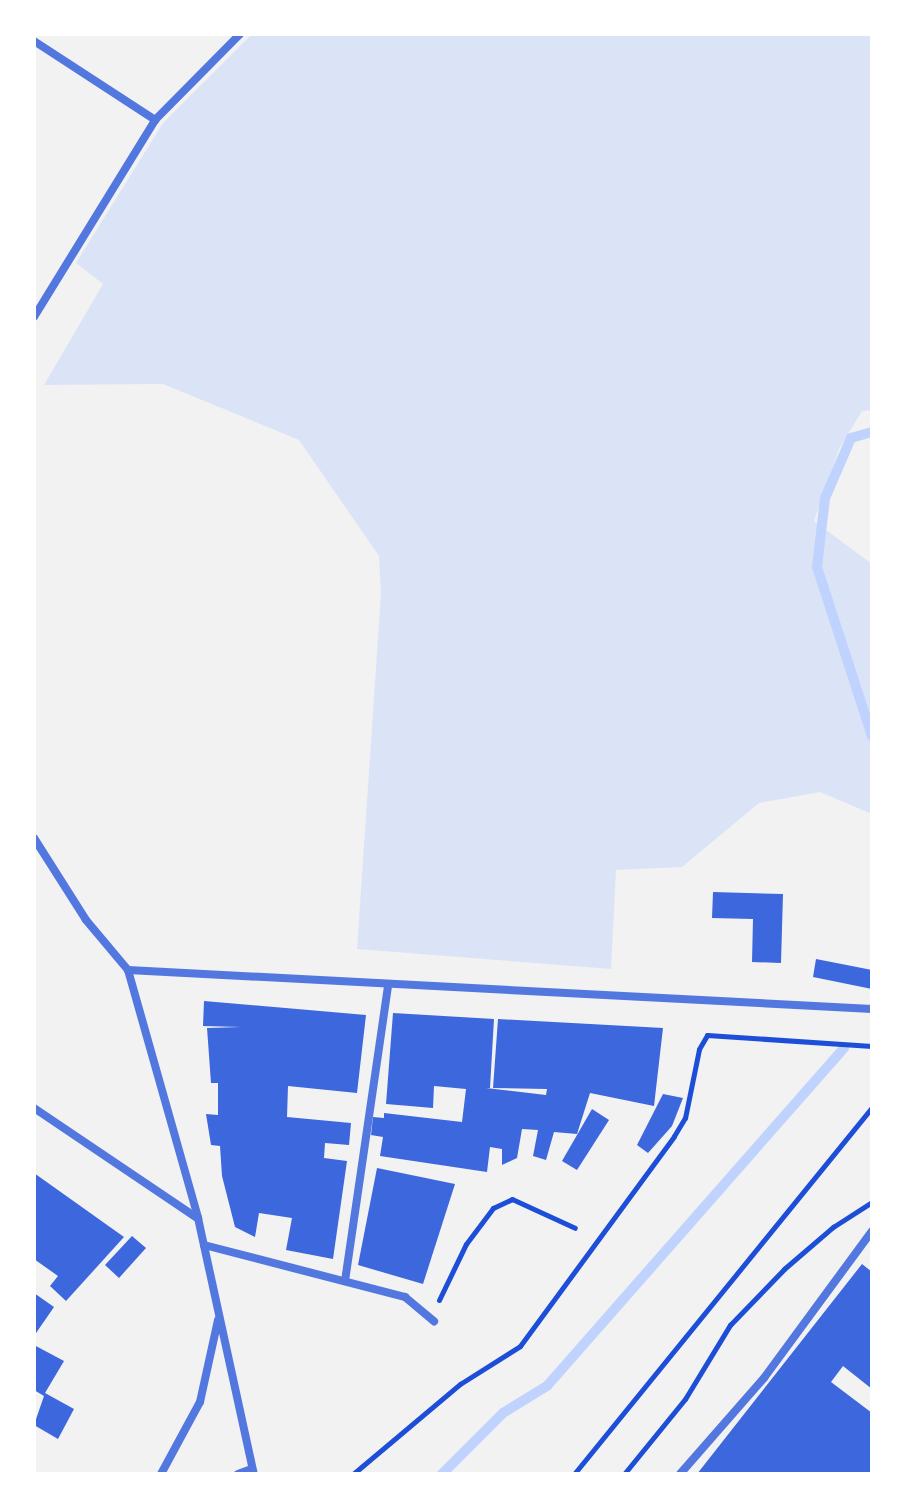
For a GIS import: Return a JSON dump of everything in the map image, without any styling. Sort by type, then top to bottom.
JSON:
[{"type":"street","points":[[34,317],[155,120],[240,34]]},
{"type":"street","points":[[34,41],[155,120]]},
{"type":"street","points":[[34,838],[86,920],[128,970],[204,1245],[253,1471],[238,1474]]},
{"type":"street","points":[[128,970],[872,1009]]},
{"type":"street","points":[[345,1281],[388,985]]},
{"type":"street","points":[[34,1108],[198,1218]]},
{"type":"street","points":[[680,1474],[764,1378],[872,1231]]},
{"type":"street","points":[[204,1245],[405,1297],[434,1321]]},
{"type":"street","points":[[161,1474],[200,1402],[219,1315]]},
{"type":"path","points":[[353,1474],[460,1384],[520,1346],[685,1118],[699,1049],[707,1035],[872,1046]]},
{"type":"path","points":[[574,1474],[872,1107]]},
{"type":"path","points":[[434,1321],[444,1282],[493,1208],[512,1199],[575,1228]]},
{"type":"path","points":[[624,1474],[685,1399],[730,1325],[796,1258],[872,1202]]},
{"type":"shaded area","points":[[252,34],[872,34],[872,410],[862,411],[839,449],[814,521],[872,564],[872,814],[820,792],[759,803],[682,867],[616,870],[611,969],[357,949],[381,593],[379,556],[299,440],[163,384],[44,385],[103,284],[76,263],[163,123]]},
{"type":"building","points":[[713,892],[783,894],[781,963],[752,962],[753,919],[712,918]]},
{"type":"building","points":[[816,959],[872,970],[872,989],[813,977]]},
{"type":"building","points":[[204,1001],[366,1015],[357,1093],[288,1086],[287,1117],[351,1123],[349,1145],[325,1143],[324,1158],[347,1161],[333,1259],[286,1250],[292,1218],[259,1213],[255,1237],[235,1227],[222,1176],[220,1146],[211,1145],[206,1114],[218,1115],[218,1083],[211,1083],[207,1028],[241,1027],[203,1026]]},
{"type":"building","points":[[393,1013],[494,1019],[490,1088],[486,1088],[546,1095],[547,1089],[493,1088],[498,1019],[663,1028],[654,1106],[590,1093],[577,1134],[554,1132],[546,1160],[533,1156],[538,1130],[522,1129],[517,1158],[502,1165],[502,1149],[490,1147],[487,1172],[380,1156],[383,1137],[371,1135],[373,1117],[384,1118],[384,1113],[462,1122],[466,1089],[434,1086],[433,1108],[386,1104]]},
{"type":"building","points":[[663,1094],[683,1098],[672,1126],[648,1153],[637,1145]]},
{"type":"building","points":[[592,1109],[609,1120],[577,1170],[562,1161]]},
{"type":"building","points":[[377,1168],[455,1184],[423,1284],[358,1265]]},
{"type":"building","points":[[34,1173],[124,1237],[66,1301],[50,1286],[58,1276],[34,1259]]},
{"type":"building","points":[[132,1236],[146,1248],[119,1278],[105,1265]]},
{"type":"building","points":[[862,1264],[872,1272],[872,1389],[843,1366],[831,1382],[872,1413],[872,1474],[697,1474]]},
{"type":"building","points":[[34,1293],[54,1307],[34,1336]]},
{"type":"building","points":[[34,1345],[64,1361],[45,1393],[74,1409],[58,1439],[34,1425],[44,1396],[34,1390]]},
{"type":"waterway","points":[[872,432],[851,438],[825,498],[817,567],[872,736]]},
{"type":"waterway","points":[[442,1474],[503,1413],[547,1386],[844,1048]]}]
